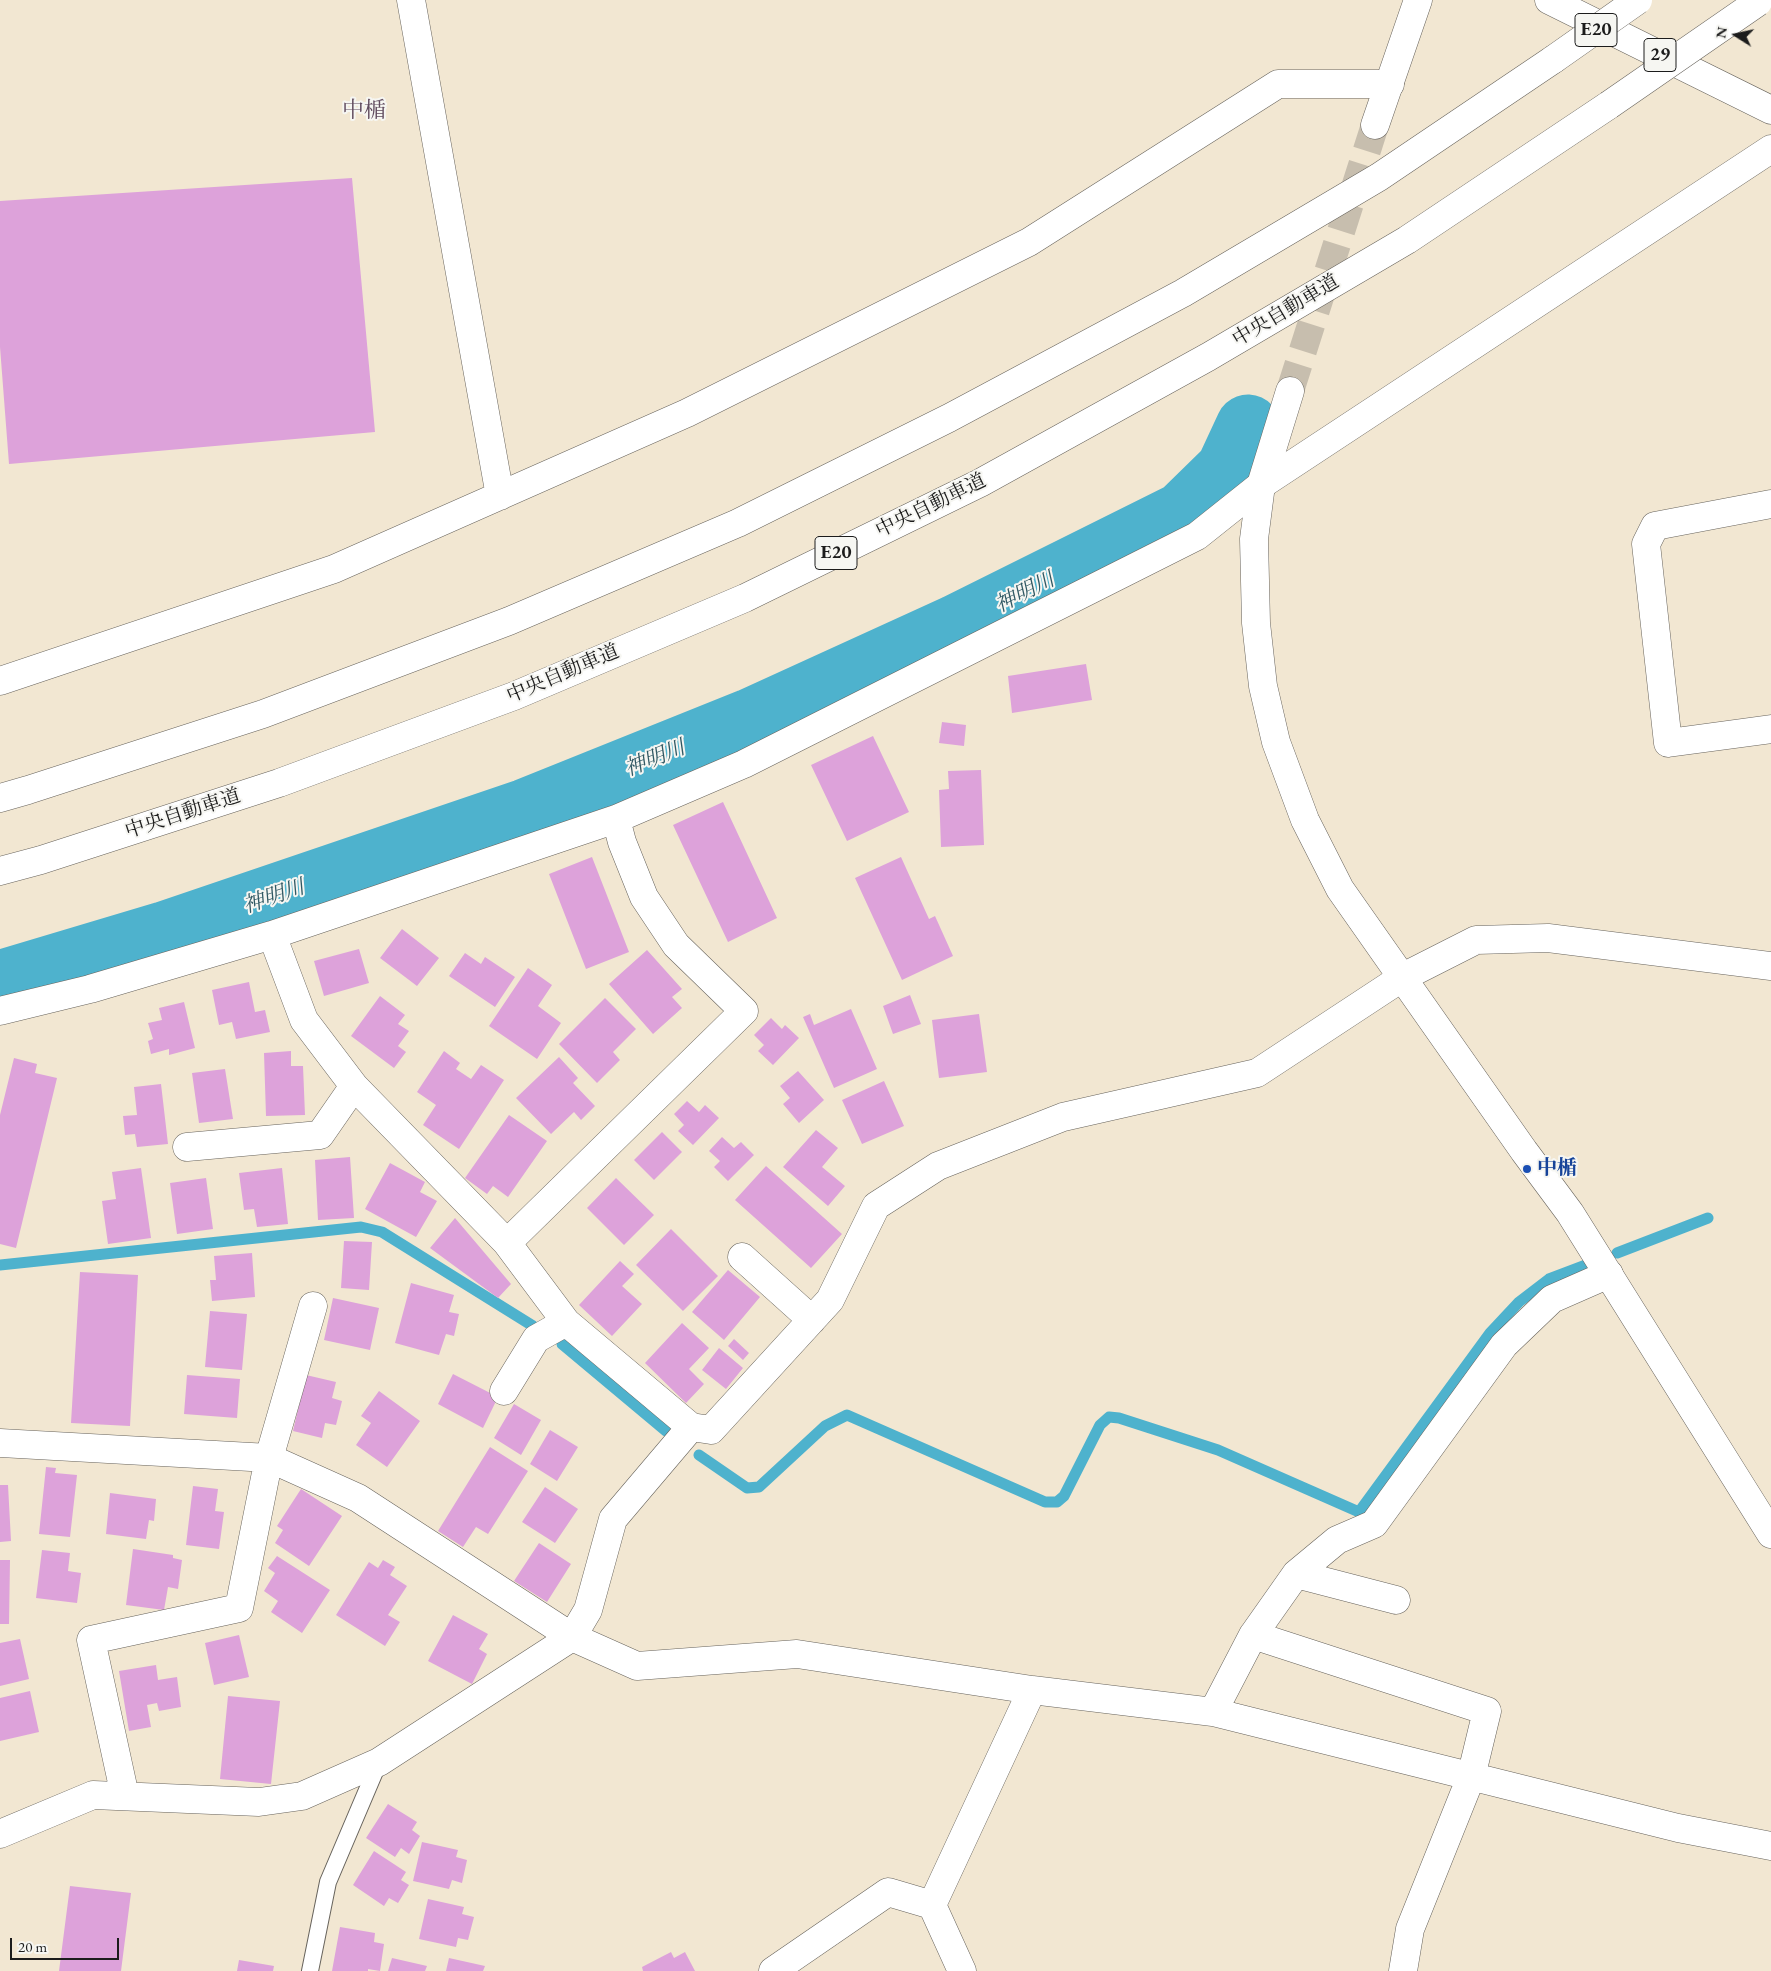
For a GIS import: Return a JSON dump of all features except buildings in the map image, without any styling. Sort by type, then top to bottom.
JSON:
[{"type":"main road","points":[[411,0],[500,496]]},
{"type":"main road","points":[[1375,125],[1418,0]]},
{"type":"main road","name":"29","points":[[1549,0],[1771,110]]},
{"type":"main road","name":"E20","points":[[0,798],[272,711],[509,621],[738,523],[949,418],[1184,293],[1379,177],[1638,0]]},
{"type":"main road","name":"中央自動車道","points":[[0,871],[41,860],[279,783],[514,696],[745,598],[980,483],[1208,357],[1407,240],[1609,105],[1759,1]]},
{"type":"main road","points":[[0,681],[334,568],[687,413],[1029,242],[1278,84],[1390,84]]},
{"type":"main road","points":[[0,1011],[90,989],[272,935],[616,819],[744,764],[1197,536],[1261,485],[1771,149]]},
{"type":"main road","points":[[1290,391],[1261,485],[1254,539],[1256,622],[1264,686],[1276,742],[1304,820],[1340,889],[1524,1151],[1570,1213],[1771,1534]]},
{"type":"main road","points":[[1771,504],[1656,526],[1646,544],[1668,743],[1771,729]]},
{"type":"main road","points":[[507,1243],[744,1010],[676,945],[644,897],[622,842],[616,819]]},
{"type":"main road","points":[[272,935],[304,1020],[354,1086],[507,1243],[566,1322],[691,1427],[711,1430],[830,1300],[876,1206],[938,1166],[1062,1117],[1257,1073],[1403,977],[1476,940],[1548,938],[1771,966]]},
{"type":"main road","points":[[187,1147],[320,1135],[354,1086]]},
{"type":"main road","points":[[742,1257],[812,1320]]},
{"type":"main road","points":[[1213,1712],[1253,1636],[1296,1574],[1337,1540],[1374,1524],[1504,1344],[1552,1299],[1609,1274]]},
{"type":"main road","points":[[125,1796],[91,1640],[239,1608],[269,1458],[313,1306]]},
{"type":"main road","points":[[504,1391],[536,1339],[566,1322]]},
{"type":"main road","points":[[0,1834],[92,1795],[260,1802],[302,1796],[379,1762],[572,1637],[588,1610],[613,1519],[691,1427]]},
{"type":"main road","points":[[0,1443],[269,1458],[358,1498],[572,1637],[637,1666],[797,1654],[1032,1690],[1213,1712],[1678,1828],[1771,1846]]},
{"type":"main road","points":[[1296,1574],[1396,1600]]},
{"type":"main road","points":[[1253,1636],[1487,1710],[1471,1777],[1410,1929],[1403,1971]]},
{"type":"main road","points":[[932,1905],[1032,1690]]},
{"type":"main road","points":[[773,1971],[888,1892],[932,1905],[962,1971]]},
{"type":"lane","points":[[310,1971],[328,1882],[379,1762]]},
{"type":"waterway","name":"神明川","points":[[0,983],[164,934],[526,811],[750,721],[956,627],[1183,514],[1228,470],[1248,427]]},
{"type":"waterway","points":[[1617,1253],[1708,1218]]},
{"type":"waterway","points":[[0,1265],[361,1227],[382,1232],[533,1326]]},
{"type":"waterway","points":[[699,1455],[747,1488],[759,1487],[825,1426],[847,1415],[1045,1502],[1057,1502],[1064,1496],[1100,1425],[1109,1417],[1119,1418],[1218,1450],[1359,1512],[1490,1333],[1519,1302],[1549,1279],[1586,1265]]},
{"type":"waterway","points":[[562,1344],[666,1431]]},
{"type":"tunnel","points":[[1290,391],[1375,125]]},
{"type":"place","name":"中楯","points":[[1527,1169]]},
{"type":"district","name":"中楯","points":[[364,111]]}]
